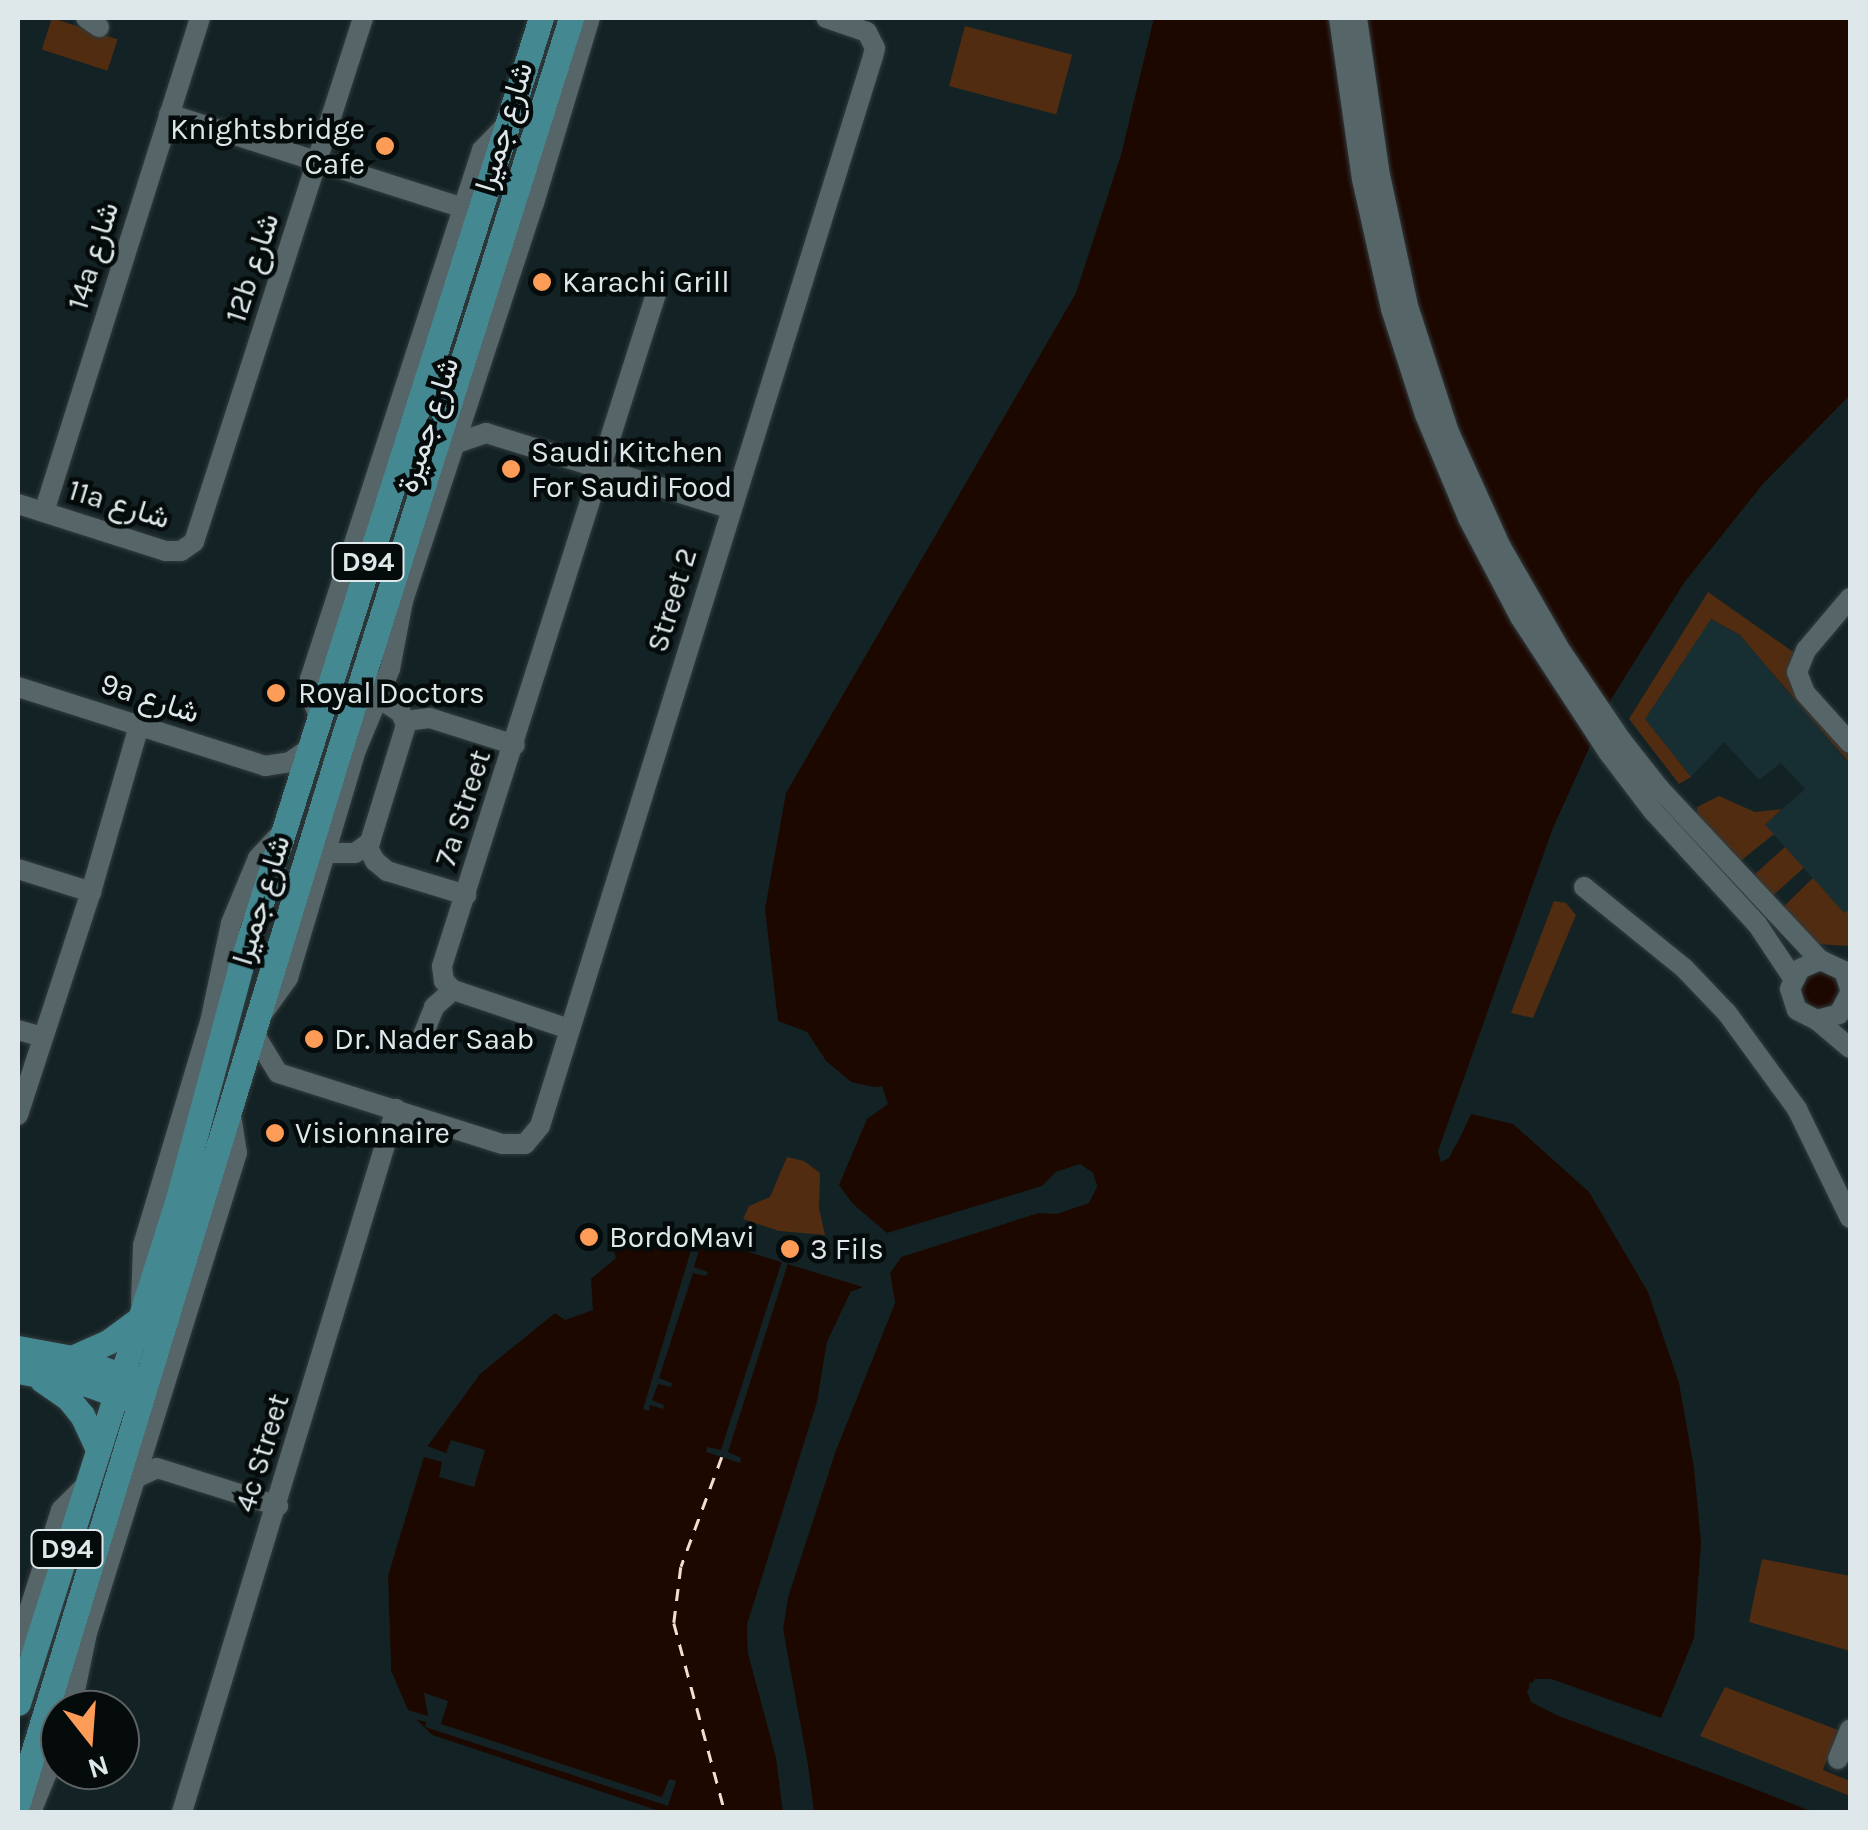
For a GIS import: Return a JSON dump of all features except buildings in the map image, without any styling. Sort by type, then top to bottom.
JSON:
[{"type":"main road","name":"شارع جميرا","points":[[18,1703],[98,1449],[132,1389],[142,1317],[319,716],[541,18]]},
{"type":"main road","name":"شارع جميرا","points":[[27,1799],[132,1389],[234,1104],[572,18]]},
{"type":"main road","points":[[367,670],[354,662],[384,564],[386,550],[376,537]]},
{"type":"main road","points":[[20,1364],[72,1358],[108,1342],[142,1317]]},
{"type":"main road","points":[[72,1358],[132,1389]]},
{"type":"main road","points":[[20,1364],[132,1389]]},
{"type":"main road","points":[[20,1364],[68,1398],[98,1449]]},
{"type":"street","name":"14a شارع","points":[[44,512],[200,18]]},
{"type":"street","name":"12b شارع","points":[[198,536],[363,18]]},
{"type":"street","name":"شارع جميرة","points":[[257,1026],[285,986],[356,750],[380,699],[403,602],[590,18]]},
{"type":"street","name":"Street 2","points":[[396,1109],[502,1144],[524,1144],[534,1136],[875,48],[867,32],[826,18]]},
{"type":"street","points":[[1340,18],[1374,245],[1425,415],[1493,568],[1549,664],[1615,747],[1822,960],[1844,971],[1850,1002],[1840,1014],[1817,1020]]},
{"type":"street","points":[[1358,18],[1392,241],[1422,354],[1450,432],[1529,598],[1615,747],[1665,824],[1764,933],[1793,978],[1792,1000],[1806,1017],[1817,1020],[1850,1048]]},
{"type":"street","points":[[168,114],[463,208]]},
{"type":"street","points":[[319,716],[309,692],[310,680],[483,146],[508,122]]},
{"type":"street","name":"7a Street","points":[[454,990],[444,980],[442,966],[656,294]]},
{"type":"street","points":[[468,401],[486,433]]},
{"type":"street","points":[[454,444],[486,433],[732,509]]},
{"type":"street","name":"11a شارع","points":[[18,504],[173,553],[188,548],[198,536]]},
{"type":"street","points":[[1850,598],[1806,650],[1797,672],[1805,694],[1850,743]]},
{"type":"street","name":"9a شارع","points":[[18,687],[265,766]]},
{"type":"street","points":[[380,699],[405,721],[430,718],[515,746]]},
{"type":"street","points":[[328,853],[356,853],[367,846],[405,721]]},
{"type":"street","points":[[18,1115],[91,892],[139,726]]},
{"type":"street","points":[[265,766],[290,762],[310,748]]},
{"type":"street","points":[[265,766],[283,784],[289,818]]},
{"type":"street","points":[[367,846],[375,861],[387,871],[466,895]]},
{"type":"street","points":[[18,869],[91,892]]},
{"type":"street","points":[[1584,887],[1670,956],[1727,1012],[1797,1109],[1850,1218]]},
{"type":"street","points":[[1793,978],[1809,962],[1850,952]]},
{"type":"street","points":[[421,1040],[434,1007],[454,990],[569,1029]]},
{"type":"street","points":[[257,1026],[278,1073],[396,1109]]},
{"type":"street","points":[[18,1030],[42,1037]]},
{"type":"street","points":[[75,1690],[86,1633],[237,1153],[234,1104],[278,1073]]},
{"type":"street","name":"4c Street","points":[[182,1812],[396,1109]]},
{"type":"street","points":[[146,1445],[156,1468]]},
{"type":"street","points":[[136,1478],[156,1468],[278,1506]]},
{"type":"street","points":[[18,1645],[61,1510],[87,1484]]},
{"type":"street","points":[[1838,1759],[1850,1728]]},
{"type":"street","points":[[27,1799],[40,1776]]},
{"type":"shaded area","points":[[52,18],[118,39],[107,71],[42,49]]},
{"type":"shaded area","points":[[1154,18],[1850,18],[1850,395],[1763,484],[1684,583],[1612,698],[1553,828],[1438,1152],[1441,1162],[1457,1144],[1471,1114],[1513,1124],[1589,1192],[1648,1292],[1679,1383],[1694,1468],[1701,1543],[1694,1638],[1661,1718],[1551,1679],[1529,1683],[1531,1701],[1813,1812],[814,1812],[783,1629],[788,1597],[836,1450],[895,1303],[890,1273],[901,1257],[1038,1213],[1057,1213],[1088,1203],[1097,1187],[1093,1173],[1080,1164],[1056,1172],[1042,1186],[887,1233],[853,1204],[839,1185],[867,1119],[888,1104],[882,1086],[867,1088],[851,1082],[826,1061],[807,1032],[778,1021],[765,909],[786,793],[1076,293],[1121,155]]},
{"type":"shaded area","points":[[965,26],[1072,55],[1056,115],[949,86]]},
{"type":"shaded area","points":[[1708,592],[1796,654],[1801,697],[1850,756],[1850,764],[1740,635],[1711,619],[1645,719],[1691,777],[1679,784],[1629,719]]},
{"type":"shaded area","points":[[1710,619],[1740,635],[1850,765],[1850,908],[1844,913],[1765,825],[1805,789],[1781,763],[1759,780],[1724,742],[1691,777],[1645,719]]},
{"type":"shaded area","points":[[1719,796],[1755,812],[1782,809],[1765,825],[1774,834],[1738,863],[1697,817],[1697,807]]},
{"type":"shaded area","points":[[1785,847],[1804,868],[1772,897],[1753,876]]},
{"type":"shaded area","points":[[1813,878],[1844,913],[1850,908],[1850,946],[1814,944],[1781,909]]},
{"type":"shaded area","points":[[1554,901],[1566,903],[1576,915],[1533,1018],[1511,1013]]},
{"type":"shaded area","points":[[1820,972],[1833,977],[1838,990],[1833,1003],[1820,1008],[1807,1003],[1802,990],[1807,977]]},
{"type":"shaded area","points":[[787,1157],[804,1161],[820,1173],[819,1208],[825,1235],[779,1231],[743,1219],[749,1206],[770,1197]]},
{"type":"shaded area","points":[[679,1231],[863,1287],[851,1292],[827,1342],[817,1402],[747,1625],[748,1653],[776,1757],[783,1812],[662,1812],[432,1735],[408,1711],[391,1670],[388,1576],[427,1447],[480,1374],[531,1329],[555,1313],[565,1320],[593,1310],[591,1279],[616,1258],[614,1251]]},
{"type":"shaded area","points":[[1762,1559],[1850,1576],[1850,1651],[1749,1622]]},
{"type":"shaded area","points":[[1725,1687],[1838,1730],[1823,1770],[1850,1781],[1850,1796],[1700,1736]]},
{"type":"pier","points":[[1850,395],[1850,402],[1767,487],[1688,586],[1616,700],[1558,830],[1444,1155],[1467,1112],[1473,1110],[1449,1158],[1441,1162],[1438,1151],[1553,828],[1612,698],[1684,583],[1763,484]]},
{"type":"pier","points":[[778,1021],[807,1032],[826,1061],[851,1082],[883,1089],[866,1093],[849,1086],[823,1064],[803,1036],[775,1025]]},
{"type":"pier","points":[[1080,1164],[1093,1173],[1097,1187],[1089,1203],[1057,1214],[1038,1213],[901,1257],[890,1273],[895,1303],[836,1450],[788,1597],[783,1629],[808,1765],[814,1812],[809,1812],[778,1628],[784,1595],[832,1448],[890,1302],[886,1271],[900,1252],[1037,1208],[1057,1208],[1085,1199],[1092,1186],[1089,1176],[1079,1170],[1059,1177],[1044,1191],[883,1236],[1042,1186],[1056,1172]]},
{"type":"pier","points":[[696,1234],[703,1236],[694,1267],[708,1272],[706,1276],[693,1273],[659,1378],[672,1383],[671,1387],[658,1384],[652,1400],[664,1405],[663,1409],[650,1405],[649,1411],[643,1409]]},
{"type":"pier","points":[[782,1261],[788,1263],[728,1452],[741,1458],[740,1463],[706,1452],[707,1447],[721,1450]]},
{"type":"pier","points":[[866,1282],[868,1289],[855,1296],[832,1343],[822,1403],[752,1626],[753,1653],[781,1757],[788,1812],[783,1812],[776,1757],[748,1653],[747,1625],[817,1402],[827,1342],[851,1291],[861,1290]]},
{"type":"pier","points":[[557,1308],[569,1319],[555,1313],[480,1374],[427,1446],[446,1453],[451,1440],[485,1450],[474,1487],[439,1477],[442,1462],[424,1457],[418,1468],[388,1576],[391,1671],[408,1710],[428,1716],[424,1693],[448,1701],[441,1724],[662,1797],[669,1779],[676,1781],[668,1806],[425,1727],[426,1722],[414,1719],[432,1735],[662,1812],[646,1812],[429,1739],[403,1713],[386,1672],[383,1575],[422,1445],[476,1371],[528,1325]]},
{"type":"pier","points":[[1535,1679],[1551,1679],[1666,1720],[1660,1723],[1550,1684],[1534,1686],[1535,1698],[1558,1710],[1769,1789],[1818,1812],[1556,1715],[1531,1702],[1527,1691]]},
{"type":"ferry route","points":[[722,1457],[681,1567],[674,1623],[725,1812]]},
{"type":"place","name":"Knightsbridge Cafe","points":[[385,146]]},
{"type":"place","name":"Karachi Grill","points":[[542,282]]},
{"type":"place","name":"Saudi Kitchen For Saudi Food","points":[[511,469]]},
{"type":"place","name":"Royal Doctors","points":[[276,693]]},
{"type":"place","name":"Dr. Nader Saab","points":[[314,1039]]},
{"type":"place","name":"Visionnaire","points":[[275,1133]]},
{"type":"place","name":"BordoMavi","points":[[589,1237]]},
{"type":"place","name":"3 Fils","points":[[790,1249]]}]
